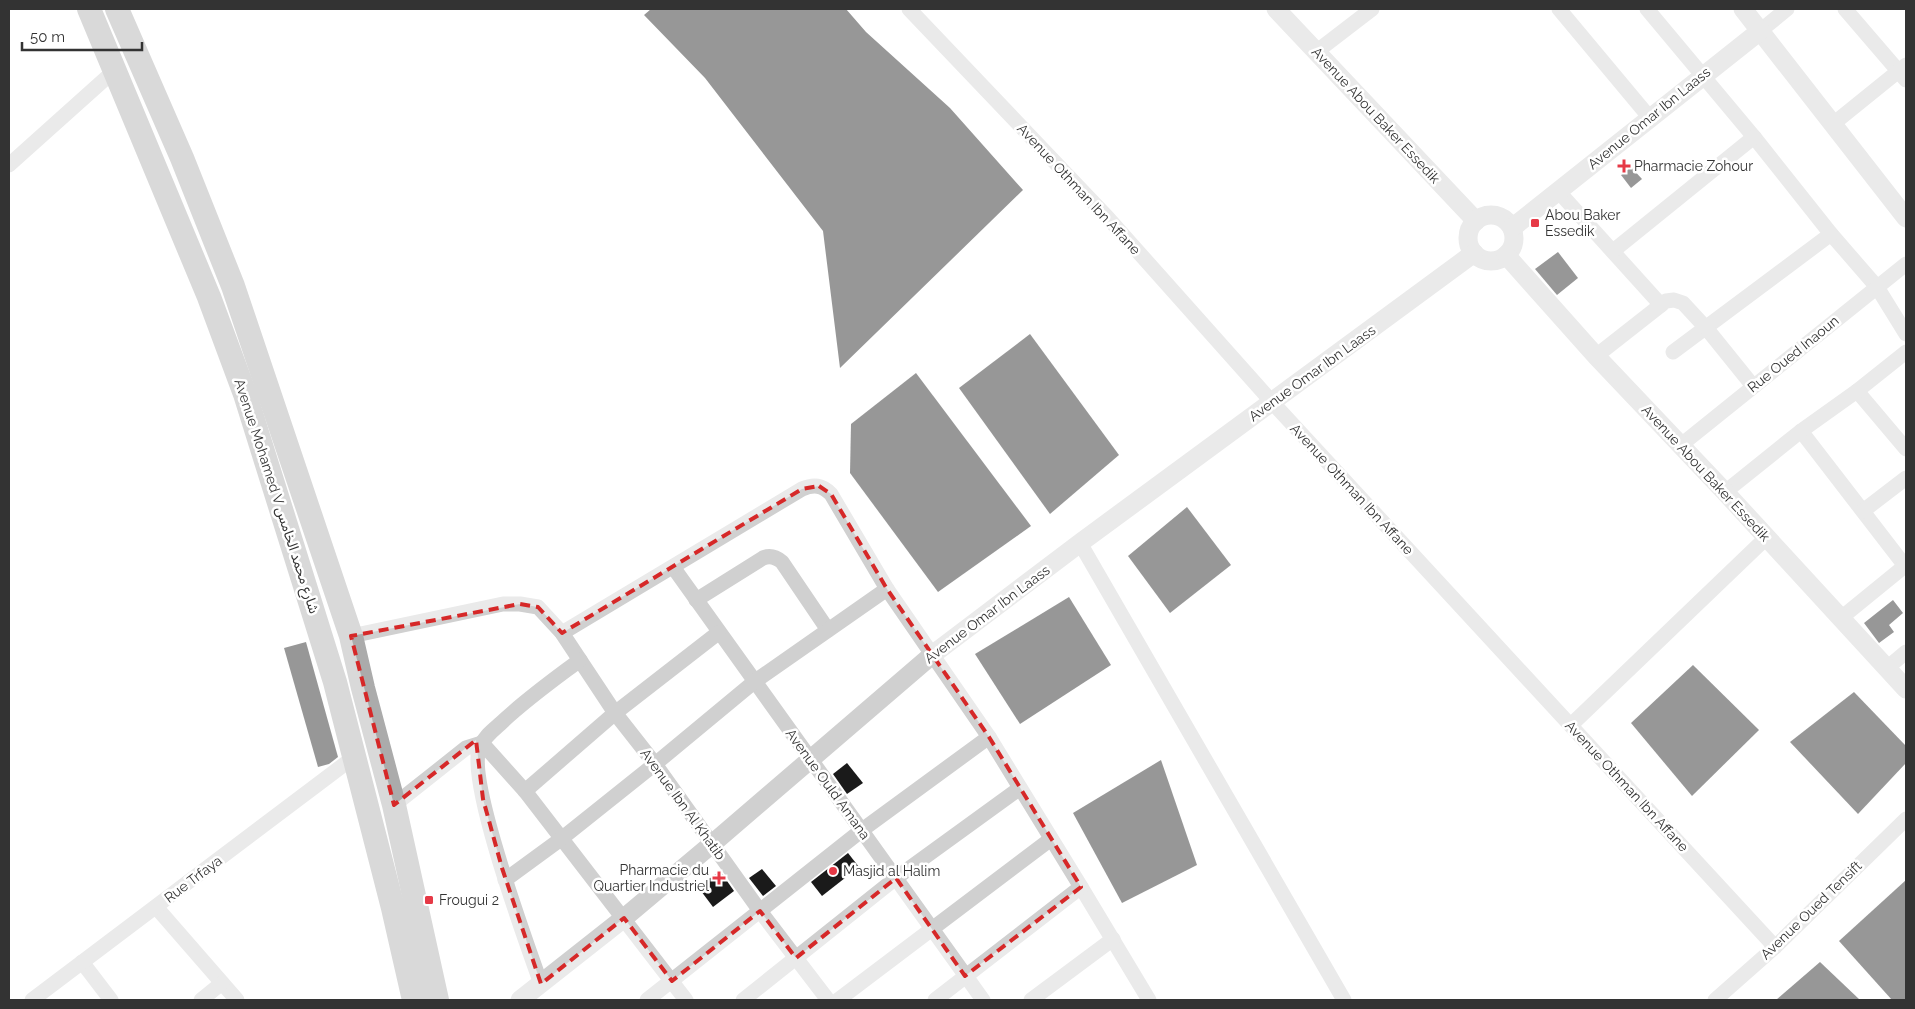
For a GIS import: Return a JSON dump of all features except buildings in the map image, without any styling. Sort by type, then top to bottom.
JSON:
[{"type":"main road","name":"Avenue Mohamed V شارع محمد الخامس","points":[[89,9],[209,298],[245,394],[336,682],[393,908],[412,999]]},
{"type":"main road","name":"Avenue Mohamed V شارع محمد الخامس","points":[[117,9],[182,158],[233,286],[351,636],[394,805],[437,1000]]},
{"type":"street","name":"Avenue Othman Ibn Affane","points":[[909,9],[1108,218],[1272,402],[1775,947]]},
{"type":"street","name":"Avenue Abou Baker Essedik","points":[[1276,9],[1476,221]]},
{"type":"street","points":[[1316,52],[1372,9]]},
{"type":"street","points":[[1559,9],[1650,118]]},
{"type":"street","points":[[1647,9],[1877,287],[1906,334]]},
{"type":"street","points":[[1743,9],[1906,218]]},
{"type":"street","name":"Avenue Omar Ibn Laass","points":[[1512,228],[1788,9]]},
{"type":"street","points":[[1833,124],[1904,72],[1848,10]]},
{"type":"street","points":[[9,165],[115,70]]},
{"type":"street","points":[[1613,251],[1754,137]]},
{"type":"street","points":[[1558,191],[1660,305]]},
{"type":"street","points":[[1495,215],[1508,222],[1512,228],[1514,242],[1506,255],[1493,261],[1486,260],[1474,253],[1470,247],[1469,233],[1476,221],[1481,217],[1495,215]]},
{"type":"street","points":[[1672,352],[1832,234]]},
{"type":"street","name":"Avenue Omar Ibn Laass","points":[[520,1000],[624,918],[932,655],[1080,543],[1474,253]]},
{"type":"street","name":"Avenue Abou Baker Essedik","points":[[1506,255],[1596,356],[1725,492],[1906,689]]},
{"type":"street","name":"Rue Oued Inaoun","points":[[1681,445],[1906,264]]},
{"type":"street","points":[[1596,356],[1660,305],[1666,301],[1674,300],[1683,303],[1706,328],[1753,386]]},
{"type":"street","points":[[1725,492],[1801,431],[1857,391],[1906,352]]},
{"type":"street","points":[[1857,391],[1906,449]]},
{"type":"street","points":[[1801,431],[1906,565],[1841,618]]},
{"type":"street","points":[[1863,511],[1906,478]]},
{"type":"street","points":[[562,633],[802,489],[811,485],[819,486],[831,494],[887,589],[989,737],[1113,939],[1146,999]]},
{"type":"street","points":[[1572,725],[1766,538]]},
{"type":"street","points":[[1080,543],[1340,999]]},
{"type":"street","points":[[696,600],[763,558],[772,557],[782,562],[828,630]]},
{"type":"street","name":"Avenue Ould Amana","points":[[672,567],[983,1000]]},
{"type":"street","points":[[505,880],[655,764],[754,682],[887,589]]},
{"type":"street","name":"Avenue Ibn Al Khatib","points":[[351,636],[503,604],[538,607],[562,633],[615,713],[655,764],[760,911],[828,1000]]},
{"type":"street","points":[[525,791],[615,713],[718,633]]},
{"type":"street","points":[[1887,668],[1906,652]]},
{"type":"street","points":[[541,984],[505,880],[483,799],[477,757],[484,738],[519,705],[580,660]]},
{"type":"street","points":[[647,1000],[862,830],[989,737]]},
{"type":"street","points":[[394,805],[466,748],[482,743]]},
{"type":"street","points":[[482,743],[525,791],[686,1000]]},
{"type":"street","name":"Rue Trfaya","points":[[32,1000],[354,757]]},
{"type":"street","points":[[743,1000],[896,878],[1020,788]]},
{"type":"street","name":"Avenue Oued Tensift","points":[[1715,1000],[1775,947],[1906,818]]},
{"type":"street","points":[[838,1000],[1051,839]]},
{"type":"street","points":[[935,1000],[1081,887]]},
{"type":"street","points":[[156,906],[237,1000]]},
{"type":"street","points":[[1031,1000],[1113,939]]},
{"type":"street","points":[[82,962],[111,1000]]},
{"type":"street","points":[[202,1000],[222,983]]},
{"type":"highlighted area","points":[[819,486],[831,494],[887,589],[989,737],[1081,887],[965,976],[896,878],[796,958],[760,911],[672,981],[624,918],[541,984],[502,868],[483,799],[476,740],[394,805],[351,636],[520,604],[538,607],[562,633],[802,489]]},
{"type":"place","name":"Pharmacie Zohour","points":[[1624,166]]},
{"type":"place","name":"Abou Baker Essedik","points":[[1535,223]]},
{"type":"place","name":"Masjid al Halim","points":[[833,871]]},
{"type":"place","name":"Pharmacie du Quartier Industriel","points":[[719,878]]},
{"type":"place","name":"Frougui 2","points":[[429,900]]}]
